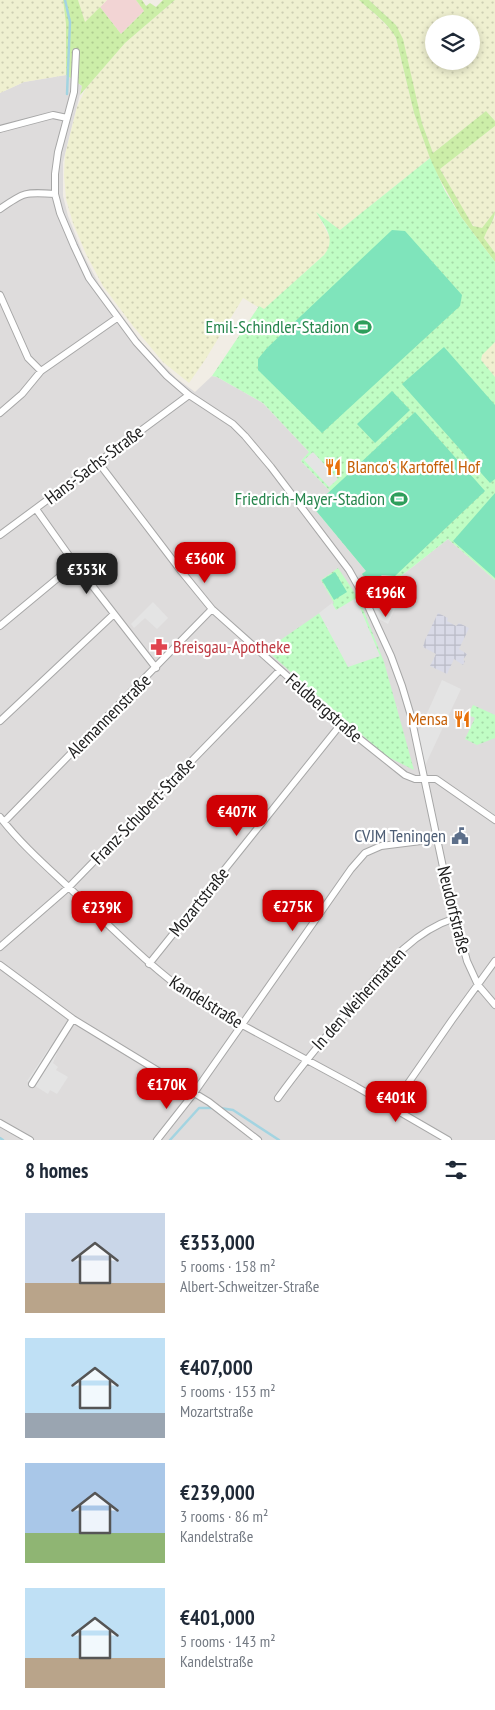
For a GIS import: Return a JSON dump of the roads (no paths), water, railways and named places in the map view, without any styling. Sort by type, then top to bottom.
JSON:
[{"type":"street","name":"Neudorfstraße","points":[[76,52],[74,92],[58,152],[55,174],[55,194],[60,213],[89,278],[136,342],[167,376],[189,396],[233,424],[245,436],[272,467],[349,570],[362,593],[382,634],[402,686],[411,716],[455,918],[468,961],[478,985],[495,1005]]},
{"type":"street","points":[[0,129],[53,115],[67,118]]},
{"type":"street","points":[[0,209],[21,194],[34,192],[55,194]]},
{"type":"street","points":[[0,295],[28,358],[41,371]]},
{"type":"street","points":[[0,413],[22,394],[41,371],[117,318]]},
{"type":"street","name":"Hans-Sachs-Straße","points":[[0,535],[189,396]]},
{"type":"street","name":"Feldbergstraße","points":[[98,462],[181,572],[212,609],[341,724],[405,776],[436,779],[495,820]]},
{"type":"street","points":[[36,509],[156,668]]},
{"type":"street","points":[[0,626],[76,563]]},
{"type":"street","name":"Alemannenstraße","points":[[2,819],[156,668],[212,609]]},
{"type":"street","points":[[0,721],[114,614]]},
{"type":"street","name":"Franz-Schubert-Straße","points":[[0,947],[69,887],[280,670]]},
{"type":"street","name":"Mozartstraße","points":[[150,964],[341,724]]},
{"type":"street","name":"Kandelstraße","points":[[2,819],[22,843],[150,964],[176,986],[198,1001],[448,1140]]},
{"type":"street","points":[[156,1140],[194,1093],[351,869],[365,853],[380,846],[437,839]]},
{"type":"street","name":"In den Weihermatten","points":[[278,1098],[305,1059],[397,954],[422,933],[455,918]]},
{"type":"street","points":[[391,1108],[495,961]]},
{"type":"street","points":[[0,965],[73,1020],[209,1102],[258,1140]]},
{"type":"street","points":[[32,1084],[73,1020]]},
{"type":"street","points":[[1,1126],[30,1140]]},
{"type":"waterway","points":[[65,0],[70,22],[67,94]]},
{"type":"waterway","points":[[170,1140],[199,1108],[215,1108]]},
{"type":"waterway","points":[[220,1108],[233,1110],[279,1140]]},
{"type":"place","name":"Emil-Schindler-Stadion","points":[[363,327]]},
{"type":"place","name":"Blanco's Kartoffel Hof","points":[[333,467]]},
{"type":"place","name":"Friedrich-Mayer-Stadion","points":[[399,499]]},
{"type":"place","name":"Breisgau-Apotheke","points":[[159,647]]},
{"type":"place","name":"Mensa","points":[[462,719]]},
{"type":"place","name":"CVJM Teningen","points":[[460,836]]}]
